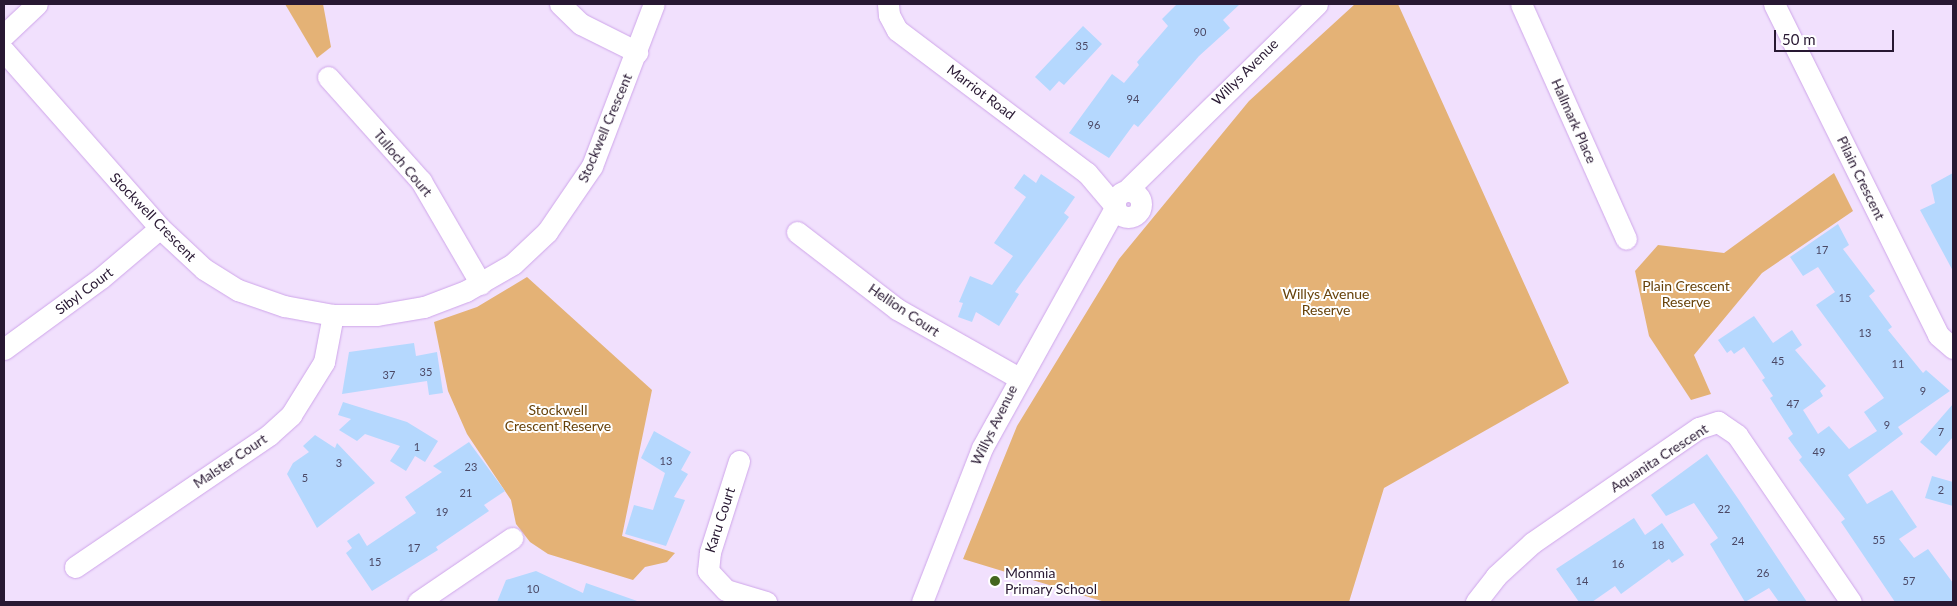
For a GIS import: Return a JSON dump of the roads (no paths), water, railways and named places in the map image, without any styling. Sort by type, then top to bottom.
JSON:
[{"type":"street","points":[[4,35],[37,4]]},
{"type":"street","points":[[560,4],[581,24],[637,52]]},
{"type":"street","name":"Stockwell Crescent","points":[[4,51],[160,228],[190,257],[238,290],[284,306],[333,315],[408,310],[481,284],[532,248],[578,192],[637,52],[654,4]]},
{"type":"street","name":"Marriot Road","points":[[888,4],[889,15],[897,30],[1126,202]]},
{"type":"street","name":"Willys Avenue","points":[[922,602],[964,488],[1017,377],[1126,202],[1244,71],[1317,4]]},
{"type":"street","name":"Hallmark Place","points":[[1521,4],[1626,239]]},
{"type":"street","name":"Pilain Crescent","points":[[1774,4],[1938,335],[1953,348]]},
{"type":"street","name":"Tulloch Court","points":[[328,77],[421,181],[481,284]]},
{"type":"street","name":"Sibyl Court","points":[[4,349],[102,278],[160,228]]},
{"type":"street","name":"Hellion Court","points":[[797,232],[897,309],[1017,377]]},
{"type":"street","name":"Malster Court","points":[[76,567],[270,435],[291,415],[324,362],[333,315]]},
{"type":"street","name":"Aquanita Crescent","points":[[1476,602],[1496,576],[1532,543],[1699,428],[1718,422],[1737,435],[1851,602]]},
{"type":"street","name":"Karu Court","points":[[739,461],[710,552],[708,571],[726,590],[766,602]]},
{"type":"street","points":[[418,602],[513,538]]},
{"type":"place","name":"Monmia Primary School","points":[[995,581]]},
{"type":"park label","name":"Plain Crescent Reserve","points":[[1686,294]]},
{"type":"park label","name":"Willys Avenue Reserve","points":[[1326,302]]},
{"type":"park label","name":"Stockwell Crescent Reserve","points":[[558,418]]}]
